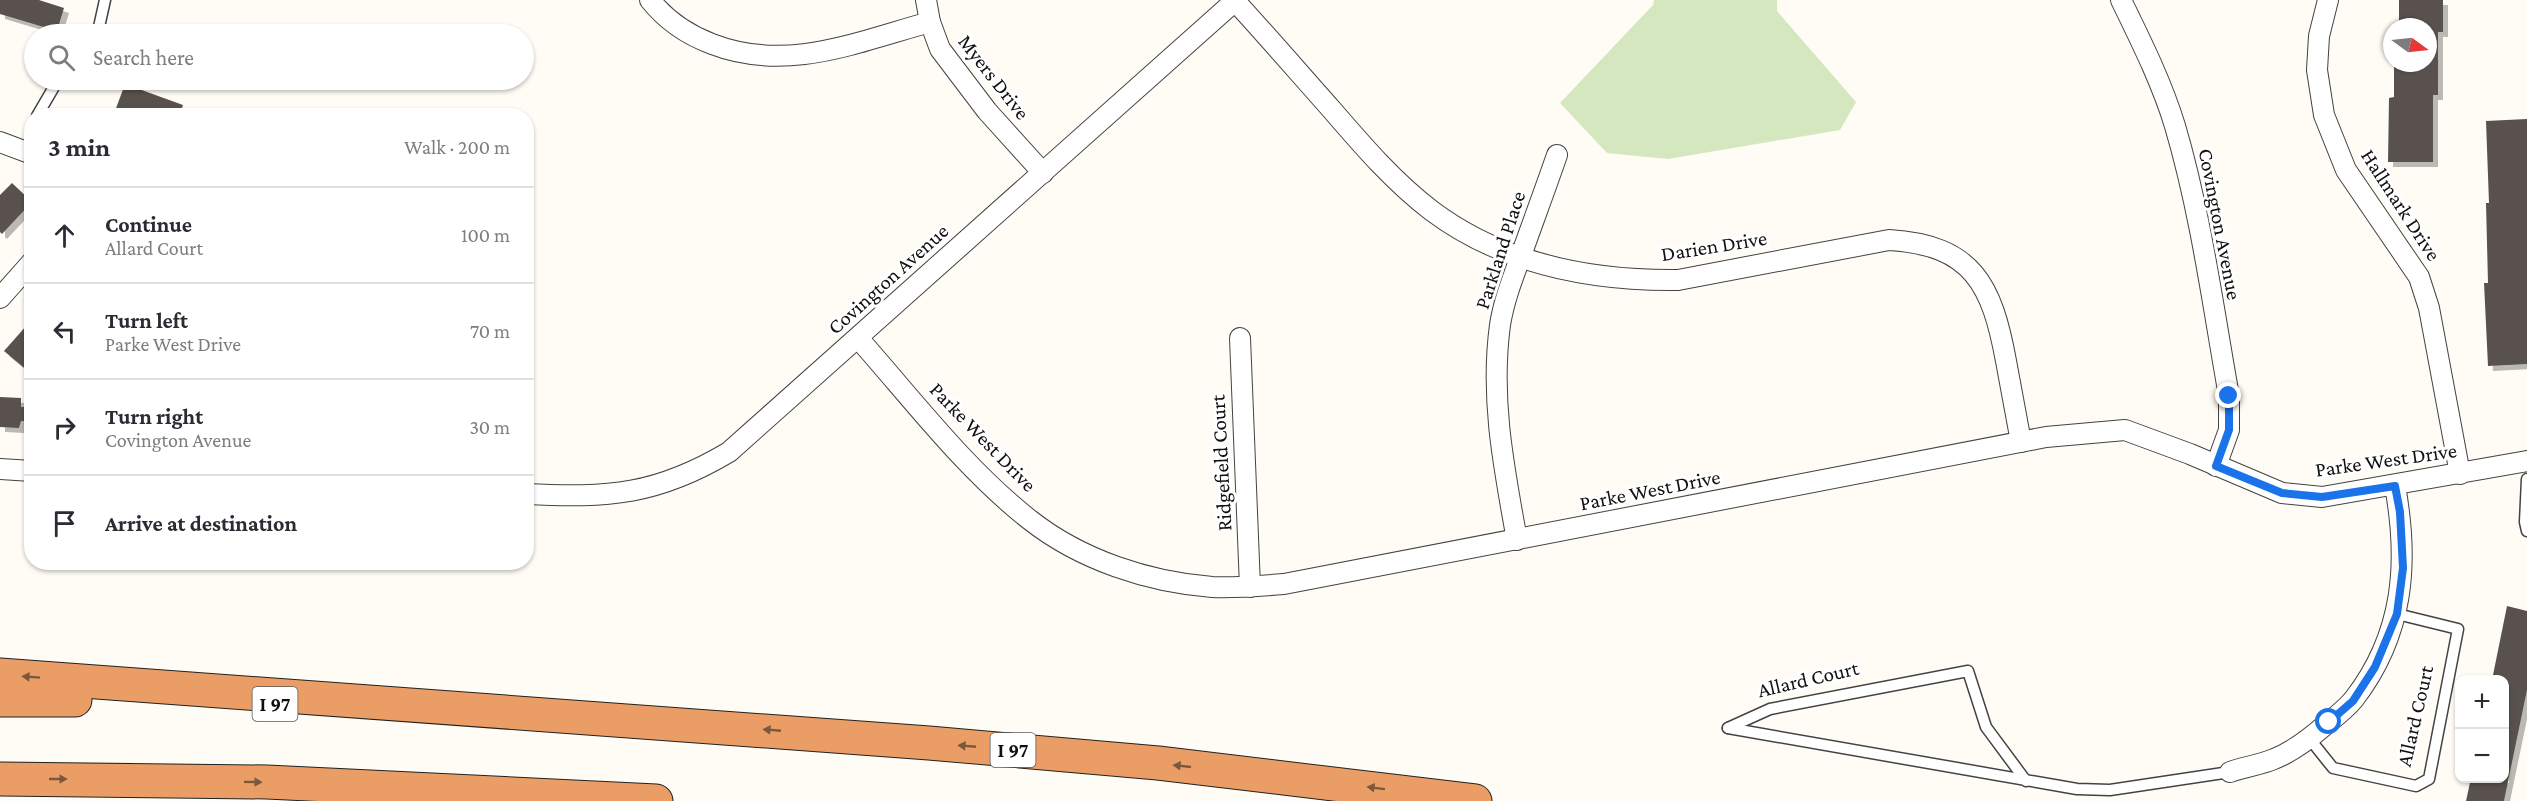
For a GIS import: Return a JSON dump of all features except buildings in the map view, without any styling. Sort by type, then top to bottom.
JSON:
[{"type":"highway","points":[[0,675],[550,715]]},
{"type":"highway","name":"I 97","points":[[0,700],[268,704],[550,715],[929,743],[1158,763],[1475,801]]},
{"type":"highway","points":[[0,779],[267,782],[656,801]]},
{"type":"highway","points":[[276,801],[541,794]]},
{"type":"street","points":[[650,0],[660,12],[693,37],[729,51],[756,56],[784,58],[816,54],[930,22]]},
{"type":"street","name":"Myers Drive","points":[[926,0],[930,22],[940,49],[987,111],[1043,173]]},
{"type":"street","name":"Covington Avenue","points":[[534,494],[604,495],[643,490],[676,480],[729,452],[1236,0]]},
{"type":"street","name":"Darien Drive","points":[[1236,0],[1401,185],[1433,212],[1465,231],[1520,257],[1580,273],[1612,278],[1667,280],[1889,240],[1917,242],[1943,250],[1977,276],[1991,298],[2000,324],[2021,442]]},
{"type":"street","name":"Covington Avenue","points":[[2121,0],[2163,93],[2175,125],[2186,168],[2229,396],[2229,430],[2216,466]]},
{"type":"street","name":"Hallmark Drive","points":[[2328,0],[2319,36],[2317,70],[2324,115],[2346,170],[2419,277],[2430,308],[2460,474]]},
{"type":"street","points":[[0,142],[24,148]]},
{"type":"street","name":"Parkland Place","points":[[1517,540],[1500,446],[1496,405],[1496,363],[1501,323],[1510,286],[1557,155]]},
{"type":"street","points":[[0,298],[24,271]]},
{"type":"street","name":"Parke West Drive","points":[[858,338],[999,494],[1032,521],[1064,542],[1097,559],[1154,576],[1212,587],[1284,584],[2046,437],[2125,430],[2282,493],[2322,497],[2527,461]]},
{"type":"street","name":"Ridgefield Court","points":[[1240,338],[1251,587]]},
{"type":"street","points":[[0,469],[24,470]]},
{"type":"street","name":"Allard Court","points":[[2230,772],[2274,759],[2309,738],[2353,701],[2375,667],[2397,614],[2403,568],[2400,512],[2395,486]]},
{"type":"lane","points":[[100,24],[105,0]]},
{"type":"lane","points":[[41,108],[52,90]]},
{"type":"lane","points":[[2527,479],[2525,522],[2527,531]]},
{"type":"lane","name":"Allard Court","points":[[2309,738],[2333,768],[2416,786],[2429,779],[2458,629],[2397,614]]},
{"type":"lane","name":"Allard Court","points":[[2026,781],[1986,726],[1968,671],[1770,709],[1728,728],[2026,781],[2077,789],[2109,790],[2230,772]]},
{"type":"green space","points":[[1654,0],[1777,0],[1777,11],[1856,102],[1840,130],[1668,159],[1607,153],[1560,103],[1653,5]]},
{"type":"route","points":[[2229,396],[2229,430],[2216,466],[2282,493],[2322,497],[2395,486],[2400,512],[2403,568],[2397,614],[2375,667],[2353,701],[2329,722]]}]
